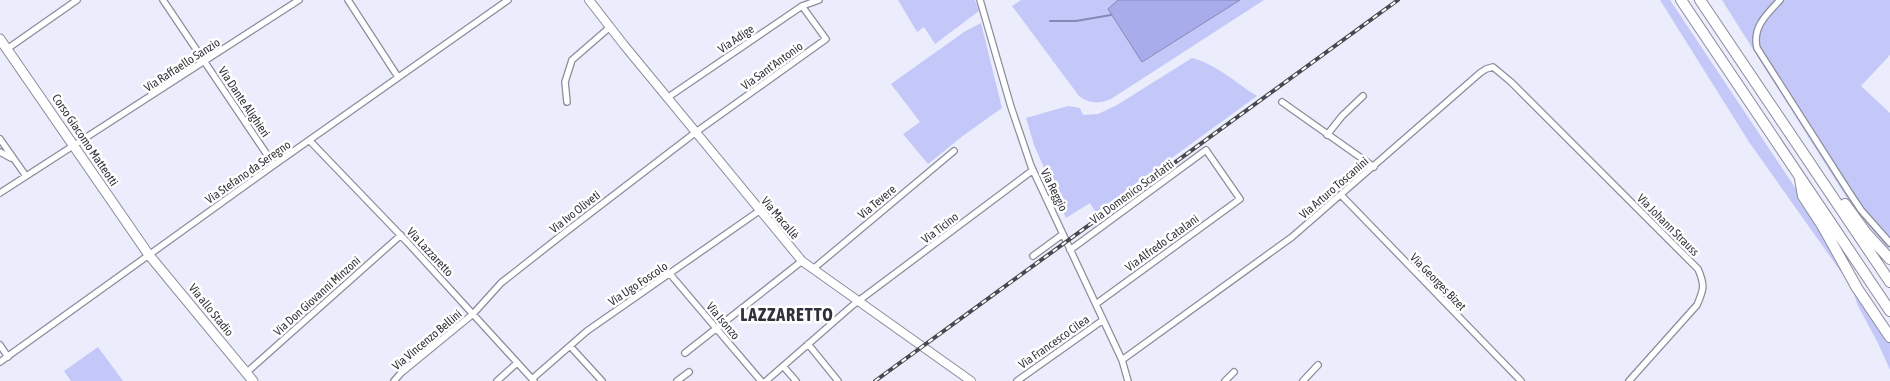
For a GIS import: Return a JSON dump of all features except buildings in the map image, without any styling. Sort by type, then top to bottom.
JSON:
[{"type":"highway","points":[[1681,0],[1890,311]]},
{"type":"highway","points":[[1700,0],[1890,282]]},
{"type":"highway","points":[[1812,166],[1890,259]]},
{"type":"highway","points":[[1799,176],[1803,196],[1825,229],[1858,288],[1890,337]]},
{"type":"main road","name":"Corso Giacomo Matteotti","points":[[0,39],[149,255]]},
{"type":"main road","name":"Via allo Stadio","points":[[149,255],[252,381]]},
{"type":"street","points":[[7,49],[77,0]]},
{"type":"street","name":"Via Dante Alighieri","points":[[163,0],[274,164]]},
{"type":"street","name":"Via Raffaello Sanzio","points":[[0,194],[299,0]]},
{"type":"street","points":[[348,0],[398,77]]},
{"type":"street","name":"Via Stefano da Seregno","points":[[0,362],[274,164],[310,141],[508,0]]},
{"type":"street","name":"Via Macallè","points":[[589,0],[667,98],[802,261],[972,381]]},
{"type":"street","name":"Via Adige","points":[[667,98],[802,6],[818,0]]},
{"type":"street","name":"Via Reggio","points":[[980,0],[1011,107],[1033,170],[1122,360],[1128,381]]},
{"type":"street","points":[[1780,0],[1763,18],[1757,30],[1755,39],[1757,48],[1853,198],[1890,243]]},
{"type":"street","name":"Via Sant'Antonio","points":[[696,132],[826,39],[802,6]]},
{"type":"street","points":[[567,102],[565,82],[572,60],[610,27]]},
{"type":"street","name":"Via Arturo Toscanini","points":[[1122,360],[1292,237],[1342,196],[1486,69],[1493,67],[1547,118]]},
{"type":"street","points":[[1327,135],[1342,116],[1363,96]]},
{"type":"street","points":[[1282,102],[1374,167]]},
{"type":"street","name":"Via Johann Strauss","points":[[1547,118],[1698,269],[1704,283],[1697,305],[1630,381]]},
{"type":"street","name":"Via Ivo Oliveti","points":[[473,314],[501,283],[696,132]]},
{"type":"street","points":[[0,139],[26,176]]},
{"type":"street","name":"Via Lazzaretto","points":[[310,141],[401,235],[533,380]]},
{"type":"street","name":"Via Alfredo Catalani","points":[[1096,304],[1240,199],[1206,150]]},
{"type":"street","name":"Via Domenico Scarlatti","points":[[1070,250],[1206,150]]},
{"type":"street","name":"Via Tevere","points":[[813,269],[954,151]]},
{"type":"street","points":[[0,152],[13,159]]},
{"type":"street","name":"Via Ticino","points":[[766,381],[858,301],[1033,170]]},
{"type":"street","name":"Via Georges Bizet","points":[[1342,196],[1521,381]]},
{"type":"street","name":"Via Ugo Foscolo","points":[[533,380],[587,331],[760,211]]},
{"type":"street","points":[[1033,256],[1063,234]]},
{"type":"street","name":"Via Don Giovanni Minzoni","points":[[246,373],[401,235]]},
{"type":"street","points":[[685,353],[802,261]]},
{"type":"street","name":"Via Isonzo","points":[[670,274],[761,381]]},
{"type":"street","name":"Via Vincenzo Bellini","points":[[394,381],[401,373],[473,314]]},
{"type":"street","name":"Via Francesco Cilea","points":[[1017,381],[1103,320]]},
{"type":"street","points":[[808,344],[838,381]]},
{"type":"street","points":[[0,345],[8,357]]},
{"type":"street","points":[[570,346],[602,381]]},
{"type":"street","points":[[497,381],[517,363]]},
{"type":"street","points":[[1303,381],[1318,365]]},
{"type":"street","points":[[783,366],[796,381]]},
{"type":"street","points":[[677,381],[689,372]]},
{"type":"street","points":[[1225,381],[1234,372]]},
{"type":"shaded area","points":[[898,0],[975,0],[979,11],[935,44],[924,27],[917,32]]},
{"type":"shaded area","points":[[1021,0],[1264,0],[1111,99],[1095,102],[1087,101],[1079,96],[1012,6]]},
{"type":"shaded area","points":[[1118,0],[1240,0],[1142,62],[1108,9]]},
{"type":"shaded area","points":[[1660,0],[1670,0],[1812,213],[1863,304],[1890,343],[1890,370],[1858,306],[1851,286],[1749,142]]},
{"type":"shaded area","points":[[1722,0],[1890,0],[1890,55],[1861,86],[1890,113],[1890,247],[1888,249],[1852,206]]},
{"type":"shaded area","points":[[981,23],[1002,108],[928,164],[903,134],[920,122],[891,84],[964,32]]},
{"type":"shaded area","points":[[1192,58],[1218,69],[1257,96],[1096,213],[1090,203],[1066,218],[1034,145],[1026,118],[1068,106],[1080,108],[1083,115],[1098,114],[1117,105]]},
{"type":"shaded area","points":[[98,347],[123,381],[71,381],[64,371]]},
{"type":"waterway","points":[[1050,21],[1076,21],[1111,15]]},
{"type":"railway","points":[[875,381],[1398,0]]},
{"type":"district","name":"LAZZARETTO","points":[[787,315]]}]
